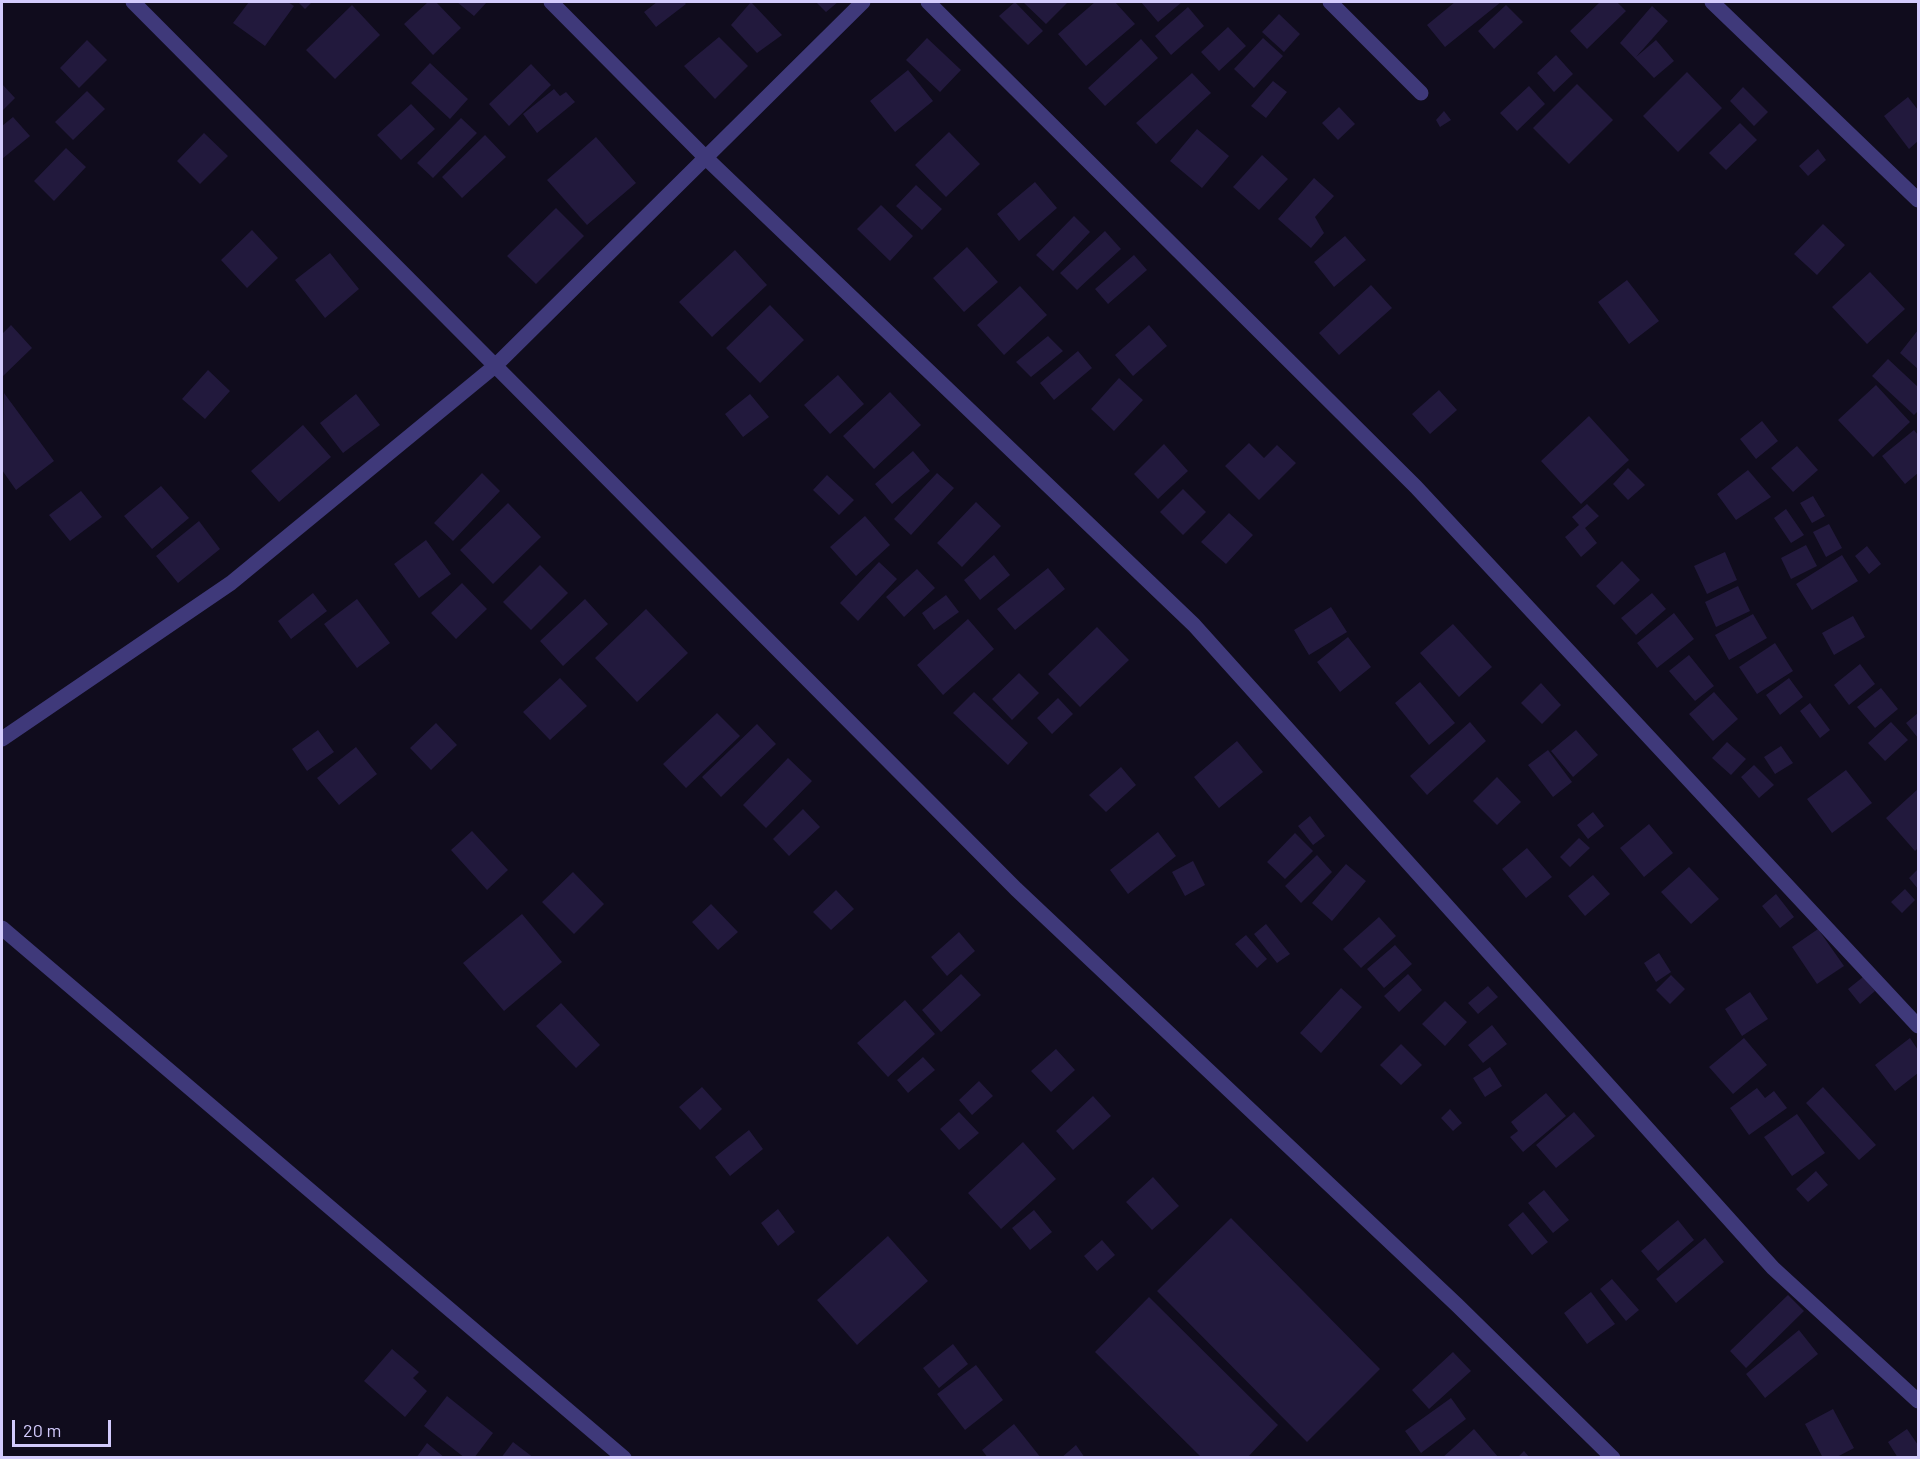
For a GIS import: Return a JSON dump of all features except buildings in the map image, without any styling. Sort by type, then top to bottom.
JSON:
[{"type":"street","points":[[133,2],[1016,889],[1457,1305],[1613,1458]]},
{"type":"street","points":[[551,2],[706,158],[1194,625],[1773,1268],[1918,1401]]},
{"type":"street","points":[[2,739],[231,583],[495,366],[863,2]]},
{"type":"street","points":[[928,2],[1416,487],[1918,1026]]},
{"type":"street","points":[[1330,2],[1421,93]]},
{"type":"street","points":[[1712,2],[1918,200]]},
{"type":"street","points":[[2,928],[624,1458]]}]
